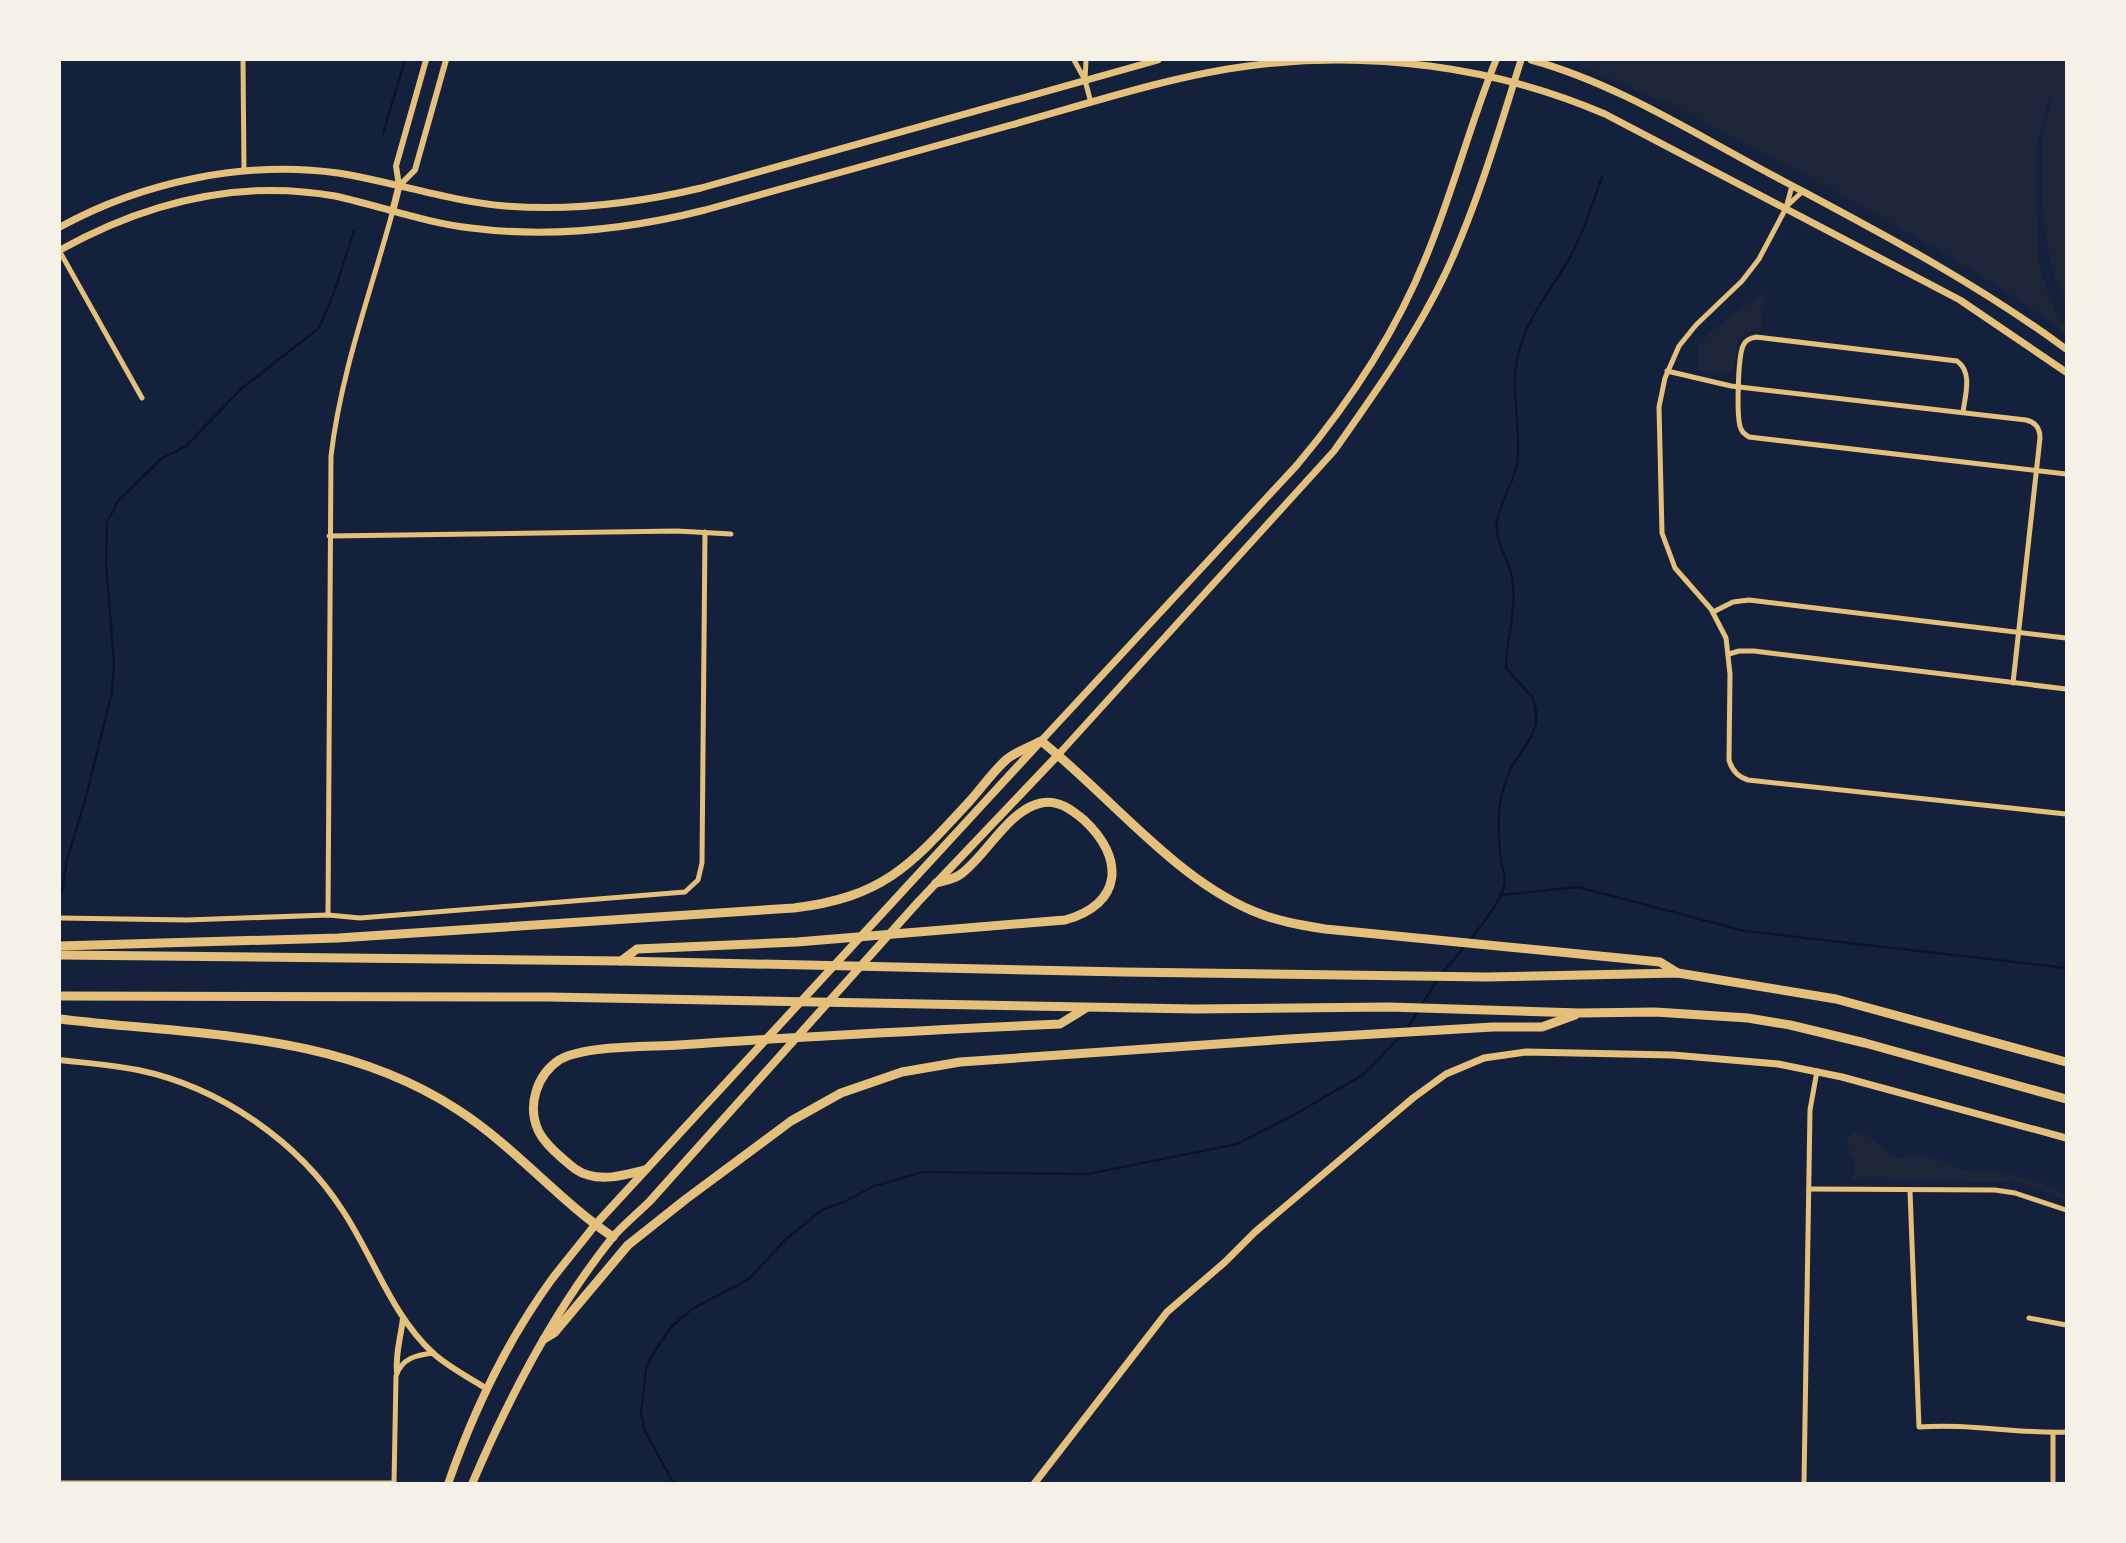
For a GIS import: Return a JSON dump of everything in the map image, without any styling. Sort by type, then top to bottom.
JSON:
[{"type":"highway","points":[[1041,741],[1186,870],[1219,893],[1253,911],[1299,925],[1660,962],[1678,973]]},
{"type":"highway","points":[[448,1483],[466,1434],[520,1328],[595,1225],[1041,741]]},
{"type":"highway","points":[[60,946],[338,939],[794,908],[824,903],[853,895],[892,877],[914,860],[1008,758],[1041,741]]},
{"type":"highway","points":[[472,1483],[509,1399],[544,1339],[613,1237],[650,1201],[919,901],[1058,755]]},
{"type":"highway","points":[[621,961],[637,949],[797,942],[1065,920],[1080,916],[1098,904],[1110,886],[1113,872],[1111,856],[1092,828],[1064,806],[1041,803],[1017,815],[960,876],[936,883]]},
{"type":"highway","points":[[60,955],[621,961],[1486,977],[1678,973],[1836,999],[2067,1062]]},
{"type":"highway","points":[[60,996],[549,997],[1195,1009],[1389,1007],[1668,1013],[1748,1018],[1790,1025],[2067,1099]]},
{"type":"highway","points":[[645,1171],[614,1177],[587,1175],[575,1170],[553,1150],[538,1131],[534,1118],[535,1093],[547,1070],[572,1055],[586,1052],[739,1040],[1060,1024],[1087,1007]]},
{"type":"highway","points":[[544,1339],[554,1333],[628,1245],[686,1199],[791,1121],[841,1093],[902,1072],[960,1062],[1370,1034],[1542,1027],[1580,1013]]},
{"type":"highway","points":[[60,1019],[294,1045],[371,1066],[416,1085],[503,1142],[595,1225],[613,1237]]},
{"type":"main road","points":[[60,227],[100,207],[145,191],[244,171],[281,169],[316,171],[468,202],[536,208],[646,199],[701,188],[1158,60]]},
{"type":"main road","points":[[1041,741],[1297,465],[1373,362],[1426,259],[1496,60]]},
{"type":"main road","points":[[1058,755],[1334,451],[1405,346],[1446,271],[1473,205],[1521,60]]},
{"type":"main road","points":[[1531,60],[1606,88],[1803,191],[1987,293],[2067,349]]},
{"type":"main road","points":[[60,251],[88,234],[134,215],[174,203],[270,190],[314,193],[471,228],[561,231],[621,227],[705,210],[1202,75],[1290,61],[1388,61],[1431,66],[1514,83],[1568,98],[1605,114],[1960,300],[2067,372]]},
{"type":"main road","points":[[393,210],[400,186]]},
{"type":"main road","points":[[1034,1483],[1167,1312],[1226,1262],[1255,1232],[1413,1098],[1446,1074],[1484,1058],[1526,1052],[1707,1056],[1778,1064],[2067,1138]]},
{"type":"street","points":[[243,60],[244,171]]},
{"type":"street","points":[[400,186],[396,166],[426,60]]},
{"type":"street","points":[[400,186],[415,170],[446,60]]},
{"type":"street","points":[[1074,60],[1086,80]]},
{"type":"street","points":[[1086,60],[1086,80],[1091,103]]},
{"type":"street","points":[[1792,186],[1786,208],[1751,271],[1679,346],[1667,371],[1660,397],[1658,417],[1662,533],[1675,568],[1713,612],[1722,629],[1729,654],[1729,760],[1733,770],[1741,777],[2067,814]]},
{"type":"street","points":[[1786,208],[1803,191]]},
{"type":"street","points":[[328,915],[331,456],[339,399],[393,210]]},
{"type":"street","points":[[60,251],[142,398]]},
{"type":"street","points":[[1963,412],[1967,373],[1957,361],[1758,337],[1750,339],[1742,347],[1738,387],[1739,425],[1751,438],[2067,474]]},
{"type":"street","points":[[1667,371],[1738,387],[1963,412],[2034,423],[2040,435],[2037,471],[2012,683]]},
{"type":"street","points":[[329,536],[705,532],[731,534]]},
{"type":"street","points":[[60,918],[187,920],[328,915],[360,918],[677,894],[692,887],[698,880],[702,863],[705,532]]},
{"type":"street","points":[[1713,612],[1733,602],[1749,600],[2067,638]]},
{"type":"street","points":[[1729,654],[1739,650],[2067,689]]},
{"type":"street","points":[[60,1060],[141,1071],[183,1083],[262,1127],[312,1170],[343,1210],[403,1318],[433,1353],[487,1389]]},
{"type":"street","points":[[1804,1483],[1810,1110],[1817,1072]]},
{"type":"street","points":[[1809,1189],[1995,1190],[2067,1210]]},
{"type":"street","points":[[1910,1191],[1919,1427],[1946,1425],[1998,1431],[2067,1432]]},
{"type":"street","points":[[60,1482],[394,1483],[397,1352],[403,1318]]},
{"type":"street","points":[[2029,1318],[2067,1325]]},
{"type":"street","points":[[397,1373],[405,1361],[418,1354],[433,1353]]},
{"type":"street","points":[[2053,1433],[2053,1483]]},
{"type":"shaded area","points":[[1569,60],[2066,60],[2066,304],[2053,270],[2042,206],[2042,146],[2050,94],[2036,152],[2036,193],[2039,261],[2048,294],[2061,324],[2066,320],[2066,334],[1969,269],[1868,210],[1661,99],[1659,101]]},
{"type":"shaded area","points":[[1765,292],[1761,331],[1751,331],[1741,338],[1733,370],[1725,375],[1700,371],[1698,349],[1701,343],[1717,327]]},
{"type":"shaded area","points":[[1855,1131],[1865,1134],[1888,1154],[1898,1158],[1917,1154],[1929,1155],[1959,1169],[2000,1171],[2043,1183],[2066,1195],[2066,1200],[2022,1183],[1852,1179],[1855,1160],[1850,1154],[1847,1139]]},
{"type":"waterway","points":[[383,134],[405,60]]},
{"type":"waterway","points":[[1469,941],[1491,912],[1504,887],[1499,828],[1501,796],[1513,765],[1530,739],[1536,720],[1532,697],[1506,668],[1513,589],[1497,528],[1499,513],[1517,464],[1515,393],[1518,355],[1539,306],[1573,251],[1602,177]]},
{"type":"waterway","points":[[62,892],[67,860],[112,692],[114,664],[106,564],[107,522],[118,501],[161,459],[186,446],[241,389],[319,328],[335,290],[354,231]]},
{"type":"waterway","points":[[1501,895],[1578,887],[1745,931],[2066,968]]},
{"type":"waterway","points":[[1442,973],[1465,946]]},
{"type":"waterway","points":[[1421,1005],[1438,979]]},
{"type":"waterway","points":[[1407,1029],[1418,1011]]},
{"type":"waterway","points":[[674,1484],[645,1431],[641,1414],[646,1369],[652,1355],[671,1327],[692,1309],[749,1279],[786,1239],[823,1209],[844,1202],[874,1186],[923,1172],[1088,1174],[1237,1144],[1294,1115],[1364,1074],[1400,1037]]}]
